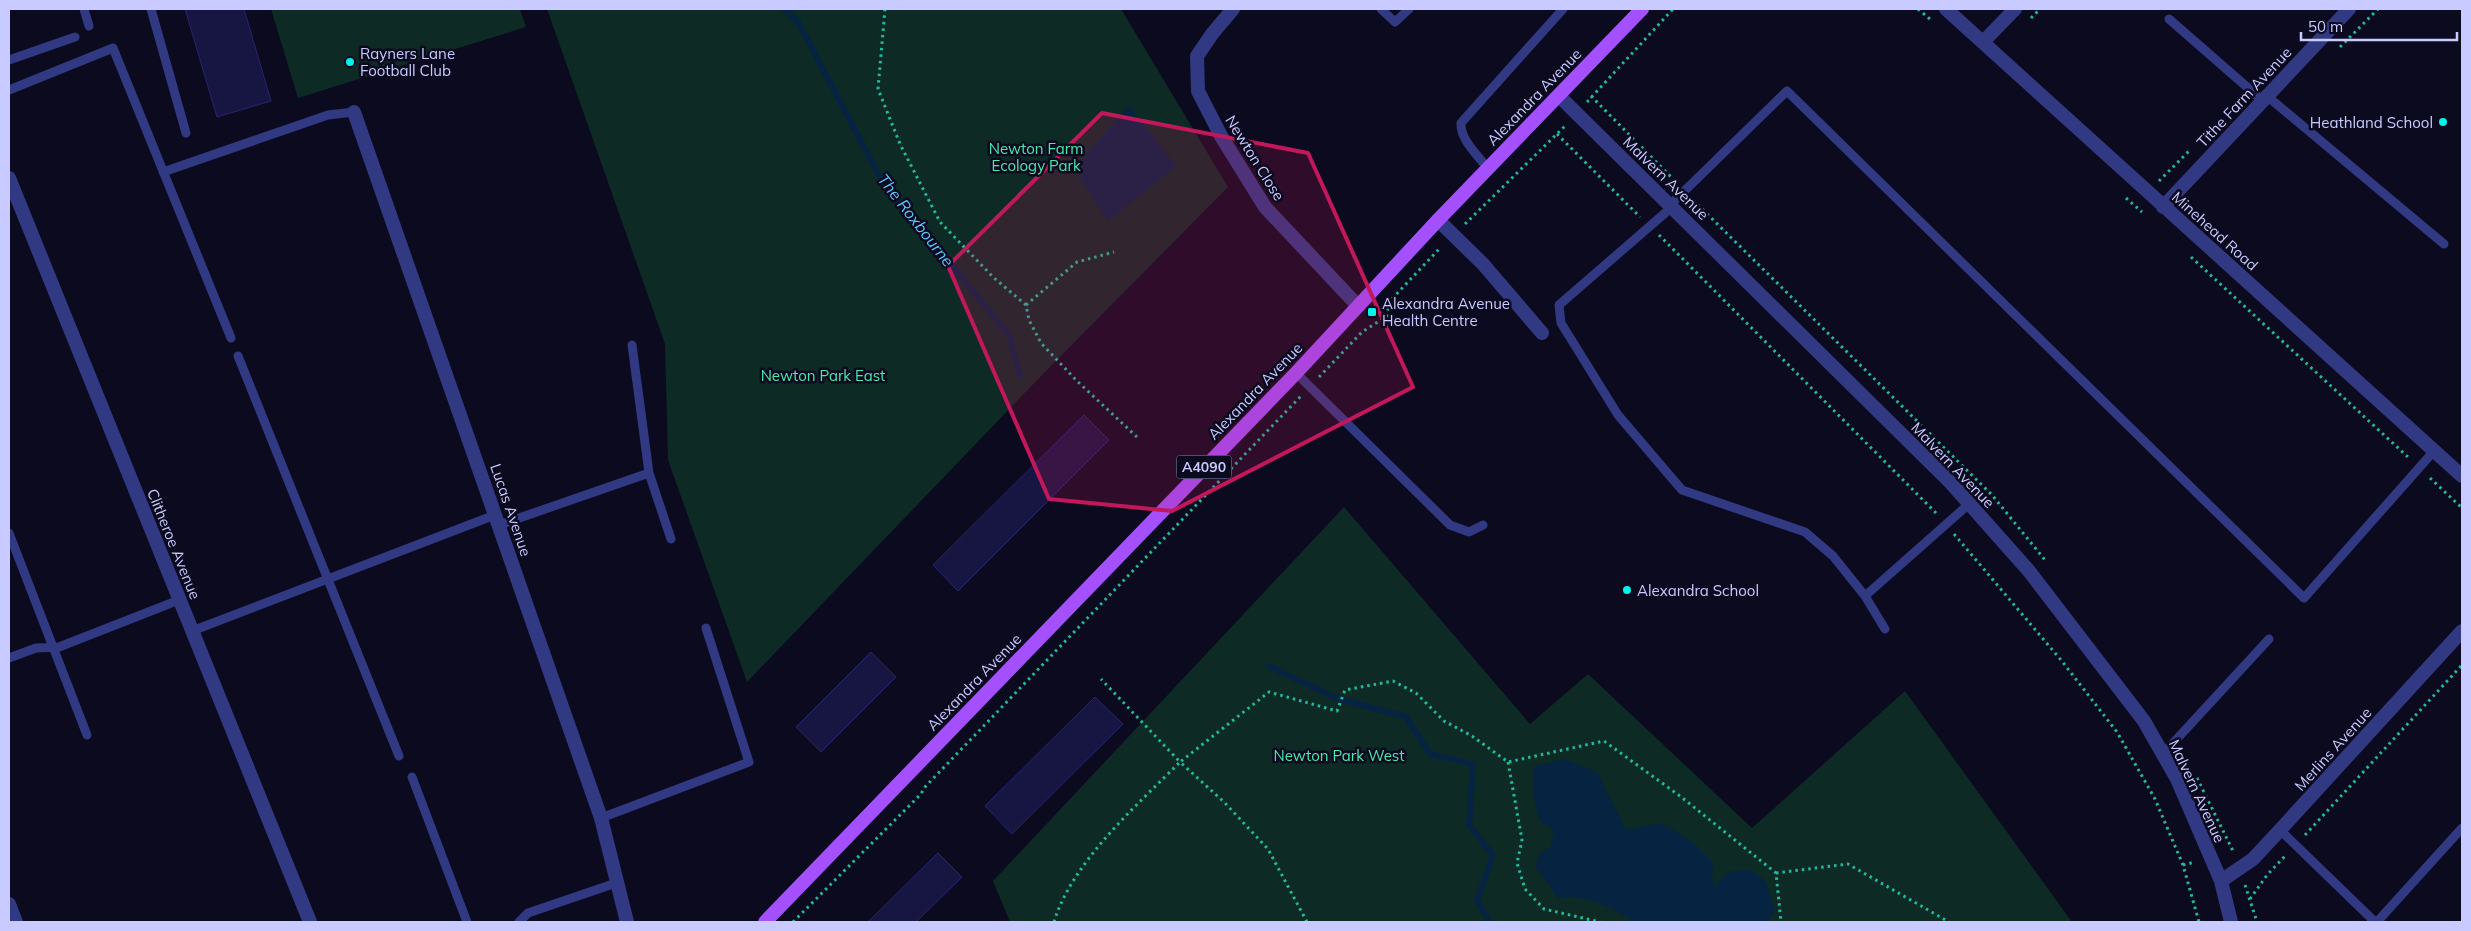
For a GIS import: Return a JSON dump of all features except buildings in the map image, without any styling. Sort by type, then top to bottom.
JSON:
[{"type":"main road","name":"Alexandra Avenue","points":[[765,922],[1296,373],[1438,220],[1642,9]]},
{"type":"street","name":"Newton Close","points":[[1233,9],[1197,56],[1198,91],[1221,136],[1265,207],[1358,306]]},
{"type":"street","name":"Minehead Road","points":[[1946,9],[2462,476]]},
{"type":"street","points":[[1983,42],[2015,9]]},
{"type":"street","name":"Tithe Farm Avenue","points":[[2163,207],[2349,9]]},
{"type":"street","name":"Malvern Avenue","points":[[1559,96],[1969,504],[2029,571],[2144,721],[2163,754],[2177,779],[2221,881],[2231,922]]},
{"type":"street","name":"Lucas Avenue","points":[[354,112],[600,818],[627,922]]},
{"type":"street","name":"Clitheroe Avenue","points":[[9,178],[310,922]]},
{"type":"street","points":[[1438,220],[1454,234],[1542,333]]},
{"type":"street","name":"Merlins Avenue","points":[[2221,881],[2252,859],[2280,830],[2462,631]]},
{"type":"street","points":[[9,904],[16,922]]},
{"type":"lane","points":[[84,9],[89,26]]},
{"type":"lane","points":[[151,9],[186,133]]},
{"type":"lane","points":[[1381,9],[1395,22],[1409,9]]},
{"type":"lane","points":[[1488,169],[1464,138],[1460,131],[1461,123],[1563,9]]},
{"type":"lane","points":[[2168,19],[2444,244]]},
{"type":"lane","points":[[9,60],[75,37]]},
{"type":"lane","points":[[9,90],[113,48],[232,338]]},
{"type":"lane","points":[[1885,629],[1866,596],[1833,556],[1805,532],[1682,490],[1618,415],[1561,323],[1559,305],[1650,226],[1787,91],[2304,598],[2434,451]]},
{"type":"lane","points":[[163,172],[328,115],[354,112]]},
{"type":"lane","points":[[632,344],[649,473],[671,539]]},
{"type":"lane","points":[[238,356],[399,756]]},
{"type":"lane","points":[[1296,373],[1450,525],[1469,532],[1482,525]]},
{"type":"lane","points":[[192,631],[328,579],[497,520],[649,473]]},
{"type":"lane","points":[[1866,596],[1969,504]]},
{"type":"lane","points":[[9,533],[86,735]]},
{"type":"lane","points":[[9,658],[36,648],[59,647],[179,600]]},
{"type":"lane","points":[[600,818],[749,762],[706,628]]},
{"type":"lane","points":[[2163,754],[2269,639]]},
{"type":"lane","points":[[412,777],[467,922]]},
{"type":"lane","points":[[2280,830],[2376,922],[2462,828]]},
{"type":"lane","points":[[519,922],[528,913],[616,883]]},
{"type":"path","points":[[885,9],[878,89],[900,144],[940,222],[994,278],[1026,305],[1029,320],[1041,343],[1076,381],[1137,437]]},
{"type":"path","points":[[793,922],[921,794],[924,788],[1362,332],[1387,316],[1389,302],[1454,234],[1557,134],[1673,9]]},
{"type":"path","points":[[1918,9],[1932,22]]},
{"type":"path","points":[[1557,134],[1905,480],[1988,571],[2061,660],[2117,732],[2155,799],[2183,865],[2199,922]]},
{"type":"path","points":[[2121,193],[2149,219]]},
{"type":"path","points":[[2185,251],[2462,508]]},
{"type":"path","points":[[1026,305],[1077,262],[1114,252]]},
{"type":"path","points":[[2249,900],[2267,875],[2462,665]]},
{"type":"path","points":[[1101,679],[1180,762],[1224,802],[1268,848],[1307,922]]},
{"type":"path","points":[[1054,922],[1075,876],[1135,807],[1180,762],[1269,692],[1337,711],[1345,690],[1393,681],[1416,693],[1444,721],[1472,736],[1508,762],[1522,840],[1516,863],[1525,889],[1544,909],[1600,922]]},
{"type":"path","points":[[1508,762],[1604,741],[1680,796],[1776,873],[1781,922]]},
{"type":"path","points":[[1776,873],[1848,864],[1949,922]]},
{"type":"highlighted area","points":[[1102,113],[1308,153],[1413,387],[1172,511],[1049,499],[948,266]]},
{"type":"green space","name":"Rayners Lane Football Club","points":[[271,9],[520,9],[526,27],[298,98]]},
{"type":"green space","name":"Newton Park East","points":[[547,9],[1121,9],[1228,187],[1042,375],[747,682],[668,460],[665,344]]},
{"type":"green space","name":"Newton Park West","points":[[1344,507],[1530,724],[1588,674],[1752,828],[1905,691],[2072,922],[1010,922],[993,881]]},
{"type":"water","points":[[1129,106],[1176,166],[1108,221],[1074,169]]},
{"type":"water","points":[[1563,759],[1597,772],[1626,830],[1661,823],[1693,842],[1714,864],[1712,875],[1714,887],[1730,871],[1751,870],[1766,882],[1775,911],[1767,922],[1633,922],[1616,911],[1597,903],[1577,898],[1558,898],[1535,866],[1540,854],[1551,846],[1554,830],[1540,821],[1534,799],[1533,767]]},
{"type":"waterway","name":"The Roxbourne","points":[[784,9],[798,22],[882,181],[1009,335],[1020,375]]},
{"type":"waterway","name":"The Roxbourne","points":[[1269,666],[1336,698],[1406,717],[1430,754],[1473,764],[1469,825],[1493,855],[1477,901],[1490,922]]},
{"type":"place","name":"Rayners Lane Football Club","points":[[350,62]]},
{"type":"place","name":"Heathland School","points":[[2443,122]]},
{"type":"place","name":"Alexandra Avenue Health Centre","points":[[1372,312]]},
{"type":"place","name":"Alexandra School","points":[[1627,590]]},
{"type":"park label","name":"Newton Farm Ecology Park","points":[[1036,156]]}]
